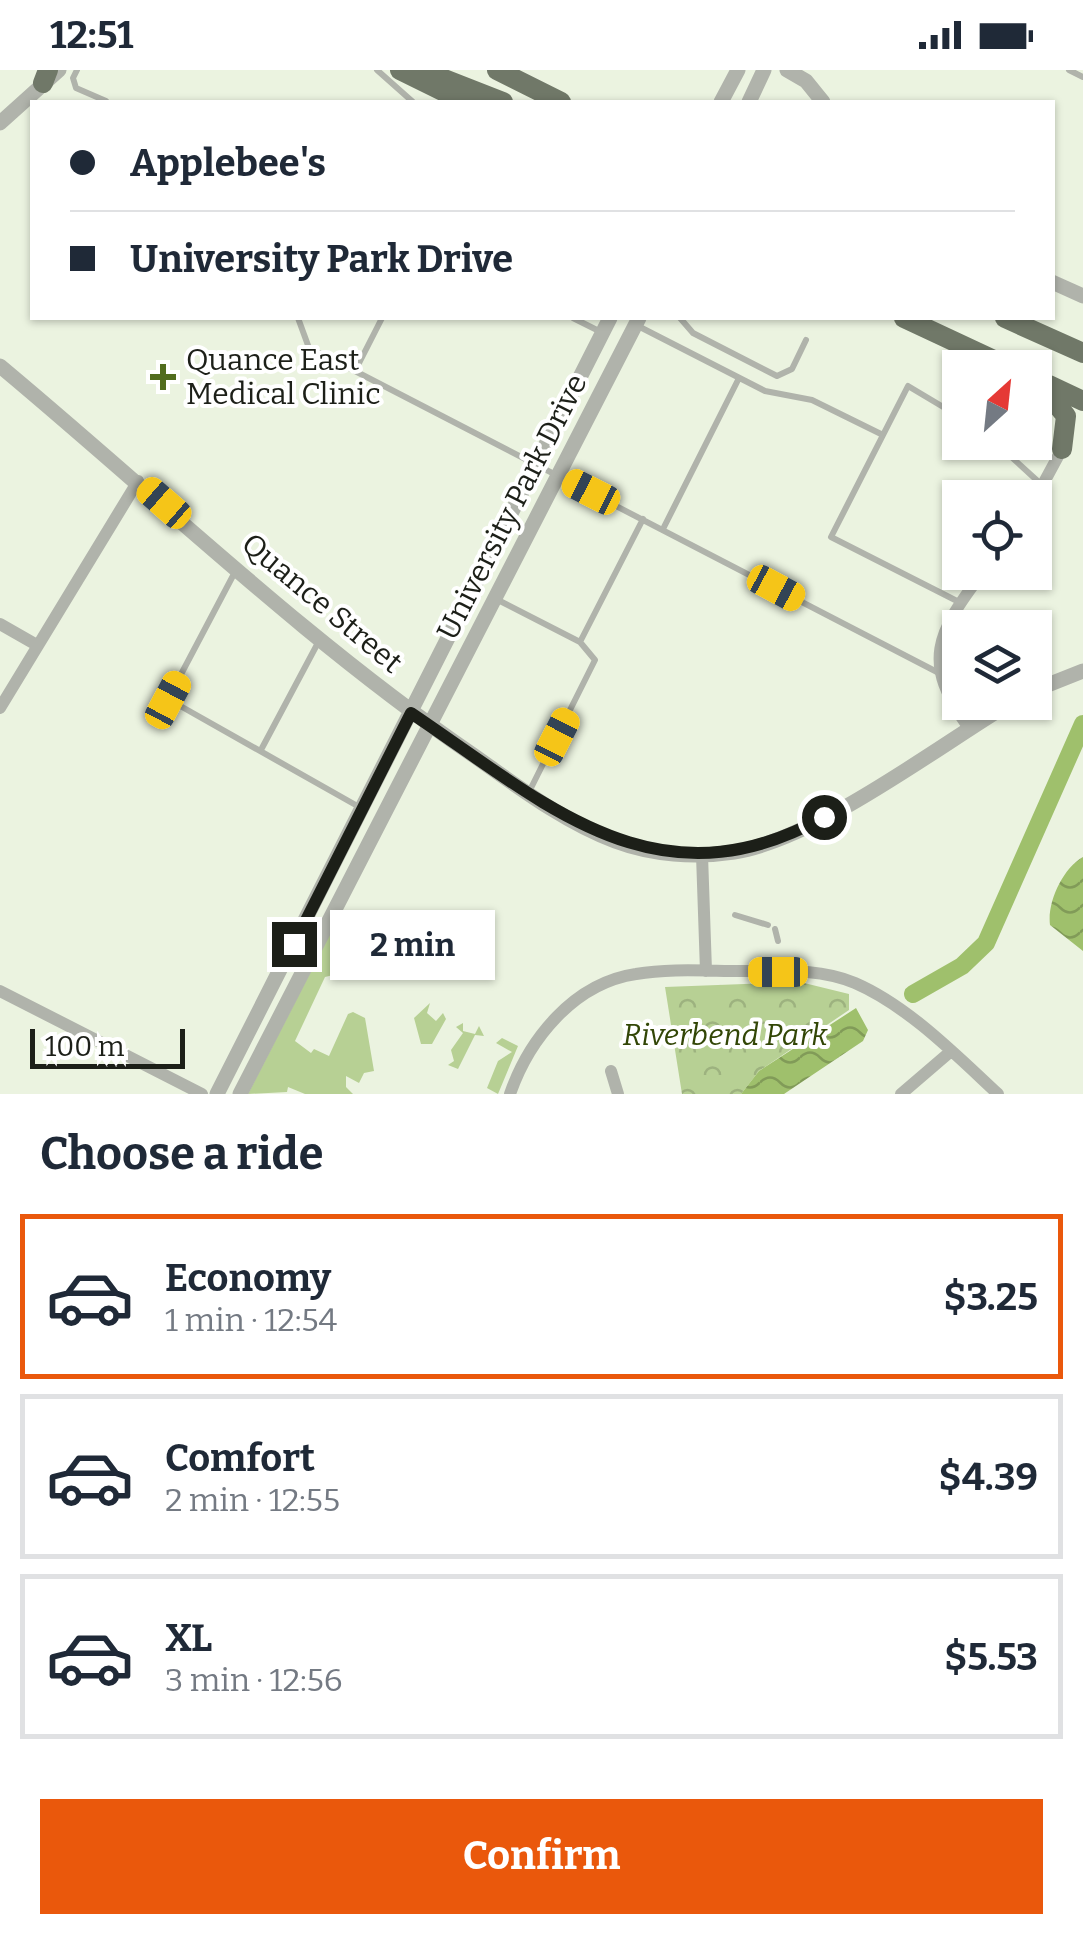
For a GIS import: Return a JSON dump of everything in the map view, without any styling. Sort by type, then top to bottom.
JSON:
[{"type":"highway","points":[[400,70],[461,100]]},
{"type":"highway","points":[[421,70],[498,100]]},
{"type":"highway","points":[[498,70],[557,100]]},
{"type":"highway","points":[[908,320],[972,350]]},
{"type":"highway","points":[[1009,320],[1083,353]]},
{"type":"highway","points":[[1052,386],[1083,401]]},
{"type":"highway","points":[[1052,399],[1066,416],[1062,449]]},
{"type":"highway","points":[[1062,449],[1083,436]]},
{"type":"street","points":[[722,100],[738,70]]},
{"type":"street","points":[[749,100],[764,70]]},
{"type":"street","points":[[786,70],[806,81],[821,100]]},
{"type":"street","points":[[0,124],[46,84]]},
{"type":"street","points":[[1055,283],[1083,296]]},
{"type":"street","name":"University Park Drive","points":[[240,1094],[637,321]]},
{"type":"street","name":"University Park Drive","points":[[218,1094],[606,325]]},
{"type":"street","name":"Quance Street","points":[[0,366],[411,713],[529,794],[614,841],[666,853],[702,855],[756,848],[797,832],[982,720]]},
{"type":"street","points":[[1047,480],[1062,449]]},
{"type":"street","points":[[0,708],[35,644],[138,481]]},
{"type":"street","points":[[969,728],[952,704],[938,672],[946,630],[970,590]]},
{"type":"street","points":[[0,624],[35,644]]},
{"type":"street","points":[[1052,683],[1083,670]]},
{"type":"street","points":[[350,832],[354,851],[363,856]]},
{"type":"street","points":[[702,855],[706,971]]},
{"type":"street","points":[[510,1094],[518,1070],[548,1024],[588,993],[634,974],[706,971],[807,971],[851,981],[883,997],[998,1094]]},
{"type":"street","points":[[0,990],[202,1094]]},
{"type":"street","points":[[901,1094],[950,1052]]},
{"type":"street","points":[[611,1070],[618,1094]]},
{"type":"lane","points":[[77,70],[73,78],[76,88],[104,100]]},
{"type":"lane","points":[[376,70],[411,100]]},
{"type":"lane","points":[[1069,70],[1083,77]]},
{"type":"lane","points":[[299,320],[309,348],[938,672]]},
{"type":"lane","points":[[356,372],[381,320]]},
{"type":"lane","points":[[682,320],[692,333],[776,376],[792,369],[806,340]]},
{"type":"lane","points":[[637,321],[766,392],[812,400],[884,435]]},
{"type":"lane","points":[[664,530],[740,378]]},
{"type":"lane","points":[[942,406],[908,386],[831,537],[960,603]]},
{"type":"lane","points":[[1014,460],[1037,480]]},
{"type":"lane","points":[[580,642],[642,519]]},
{"type":"lane","points":[[238,567],[168,700],[262,748],[271,758],[362,808]]},
{"type":"lane","points":[[496,598],[580,642],[596,660],[529,794]]},
{"type":"lane","points":[[262,748],[320,638]]},
{"type":"lane","points":[[735,915],[772,927],[778,940]]},
{"type":"green space","points":[[335,924],[384,949],[378,961],[368,957],[361,969],[363,976],[357,978],[354,970],[325,977],[295,1041],[311,1053],[314,1049],[329,1056],[348,1014],[353,1012],[365,1018],[374,1071],[364,1073],[359,1083],[346,1076],[346,1087],[353,1094],[305,1094],[288,1087],[287,1092],[248,1094]]},
{"type":"green space","name":"Riverbend Park","points":[[800,982],[849,994],[849,1010],[759,1071],[741,1094],[682,1094],[665,987]]},
{"type":"green space","points":[[430,1003],[427,1013],[436,1021],[443,1013],[446,1019],[432,1044],[421,1044],[414,1018]]},
{"type":"green space","points":[[463,1023],[463,1031],[475,1034],[479,1026],[484,1036],[475,1035],[458,1069],[448,1065],[454,1061],[451,1050],[463,1033],[456,1027]]},
{"type":"green space","points":[[502,1038],[518,1046],[498,1094],[487,1088],[498,1061],[512,1052],[496,1043]]},
{"type":"water","points":[[1083,857],[1083,951],[1050,925],[1050,916],[1063,877]]},
{"type":"water","points":[[856,1008],[868,1030],[863,1041],[784,1094],[741,1094],[759,1071]]},
{"type":"waterway","points":[[913,994],[962,966],[986,943],[1083,724]]},
{"type":"place","name":"Quance East Medical Clinic","points":[[163,377]]},
{"type":"route","points":[[294,944],[411,713],[529,794],[588,829],[638,848],[702,855],[756,848],[824,817]]}]
